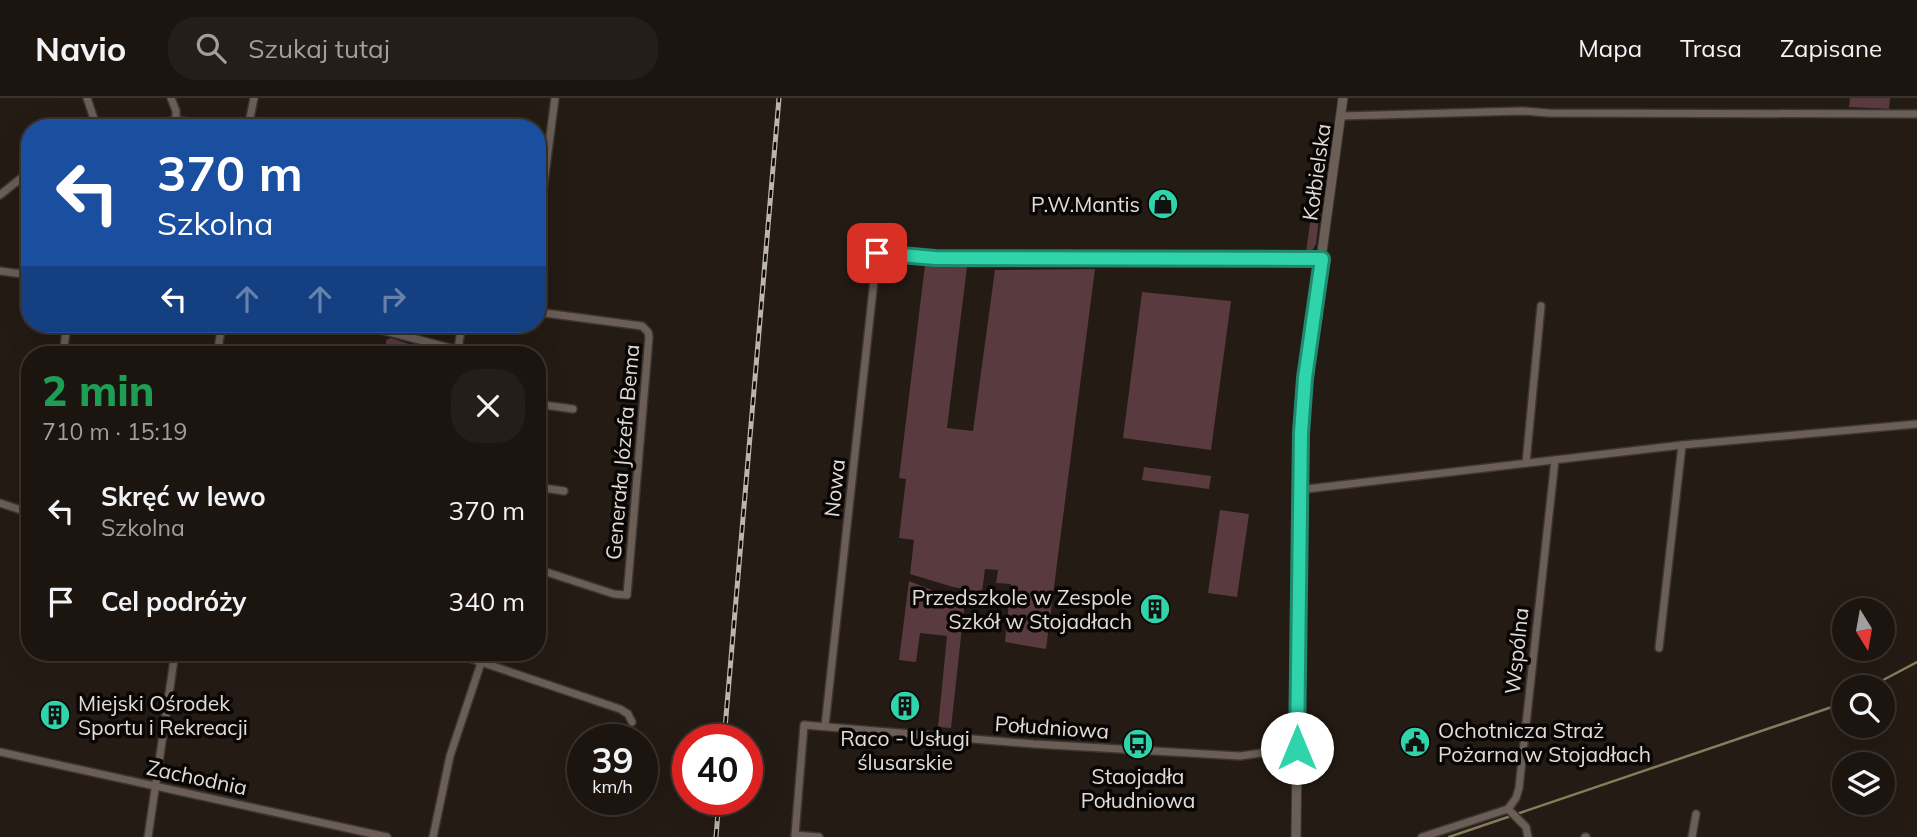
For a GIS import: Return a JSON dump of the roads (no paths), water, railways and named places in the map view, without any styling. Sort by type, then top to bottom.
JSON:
[{"type":"street","points":[[87,98],[94,119]]},
{"type":"street","points":[[172,98],[176,119]]},
{"type":"street","points":[[250,119],[254,98]]},
{"type":"street","points":[[546,153],[555,98]]},
{"type":"street","name":"Kołbielska","points":[[1296,837],[1298,490],[1305,378],[1343,98]]},
{"type":"street","points":[[1341,116],[1500,111],[1917,114]]},
{"type":"street","points":[[0,195],[21,178]]},
{"type":"street","points":[[855,251],[935,258],[1322,259]]},
{"type":"street","name":"Nowa","points":[[825,726],[877,253]]},
{"type":"street","points":[[0,271],[21,274]]},
{"type":"street","points":[[1526,463],[1541,306]]},
{"type":"street","name":"Generała Józefa Bema","points":[[546,313],[642,326],[649,337],[627,595],[614,594],[546,572]]},
{"type":"street","points":[[390,333],[437,346]]},
{"type":"street","points":[[546,405],[573,409]]},
{"type":"street","points":[[1298,490],[1682,445],[1917,424]]},
{"type":"street","points":[[1659,649],[1682,445]]},
{"type":"street","name":"Wspólna","points":[[1511,811],[1518,788],[1555,460]]},
{"type":"street","points":[[546,488],[564,491]]},
{"type":"street","points":[[0,503],[21,510]]},
{"type":"street","points":[[148,837],[174,661]]},
{"type":"street","points":[[433,837],[450,756],[479,661]]},
{"type":"street","points":[[490,661],[620,709],[628,714],[632,722]]},
{"type":"street","name":"Południowa","points":[[819,837],[795,835],[804,725],[1034,744],[1240,756],[1297,748]]},
{"type":"street","name":"Zachodnia","points":[[0,752],[387,837]]},
{"type":"street","points":[[1422,837],[1511,811],[1526,827],[1528,837]]},
{"type":"street","points":[[1692,837],[1696,814]]},
{"type":"waterway","points":[[1892,675],[1917,662]]},
{"type":"waterway","points":[[1449,837],[1832,706]]},
{"type":"railway","points":[[725,724],[779,98]]},
{"type":"railway","points":[[716,837],[718,815]]},
{"type":"place","name":"P.W.Mantis","points":[[1163,204]]},
{"type":"place","name":"Przedszkole w Zespole Szkół w Stojadłach","points":[[1155,609]]},
{"type":"place","name":"Raco - Usługi ślusarskie","points":[[905,706]]},
{"type":"place","name":"Miejski Ośrodek Sportu i Rekreacji","points":[[55,715]]},
{"type":"place","name":"Ochotnicza Straż Pożarna w Stojadłach","points":[[1415,742]]},
{"type":"place","name":"Staojadła Południowa","points":[[1138,744]]}]
